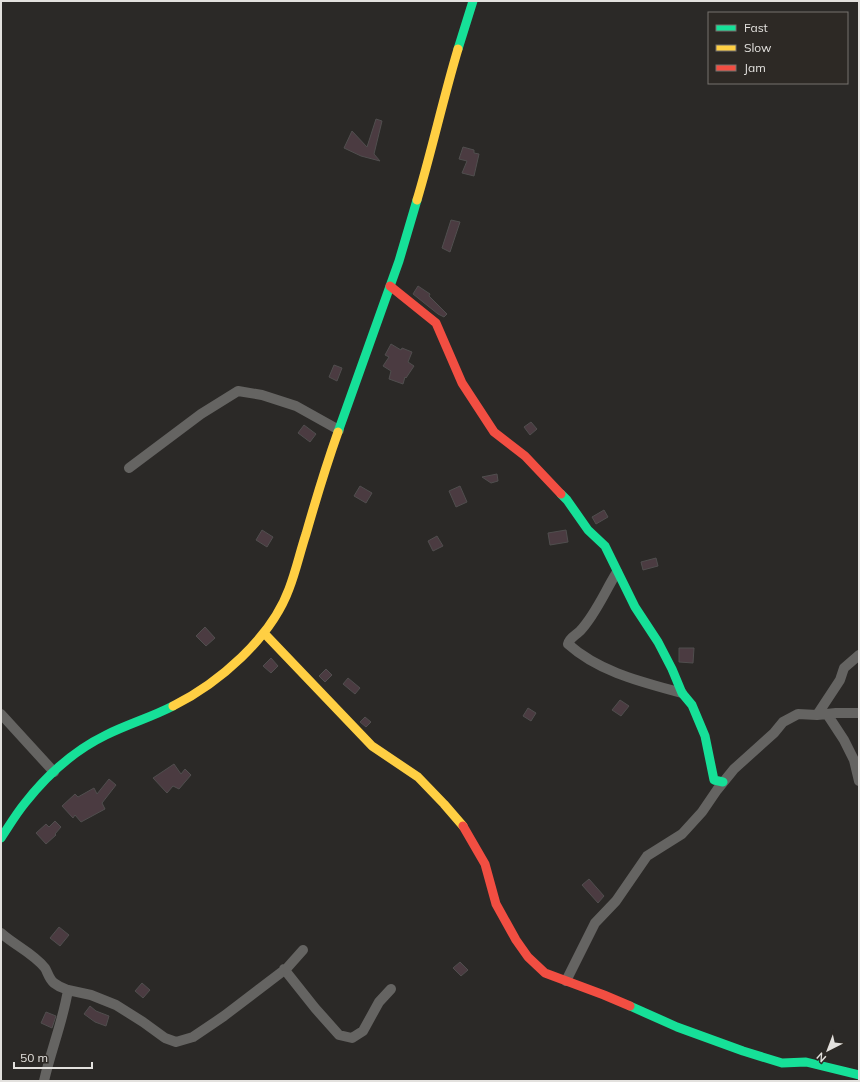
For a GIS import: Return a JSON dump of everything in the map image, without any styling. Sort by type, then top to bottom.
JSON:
[{"type":"street","points":[[1,838],[24,804],[70,757],[87,745],[107,734],[193,696],[217,678],[252,647],[271,624],[289,590],[324,474],[411,224],[429,160],[445,91],[473,1]]},
{"type":"street","points":[[390,286],[436,323],[462,384],[475,401],[494,432],[525,456],[567,500],[588,530],[605,546],[635,607],[658,642],[682,693],[692,705],[705,736],[714,780],[723,782]]},
{"type":"street","points":[[129,468],[201,414],[238,391],[262,395],[296,406],[339,430]]},
{"type":"street","points":[[617,572],[597,608],[580,631],[570,639],[568,644],[579,654],[597,664],[628,677],[682,693]]},
{"type":"street","points":[[264,633],[372,746],[418,777],[466,830],[485,864],[496,904],[516,940],[528,957],[545,973],[604,995],[677,1027],[743,1051],[782,1063],[806,1062],[859,1075]]},
{"type":"street","points":[[817,715],[840,680],[844,668],[859,655]]},
{"type":"street","points":[[566,981],[595,923],[616,901],[647,856],[682,834],[702,812],[734,769],[774,733],[783,722],[798,714],[817,715],[859,713]]},
{"type":"street","points":[[1,714],[54,772]]},
{"type":"street","points":[[827,714],[844,740],[854,760],[859,781]]},
{"type":"street","points":[[1,933],[27,952],[44,968],[52,982],[59,987],[91,995],[116,1005],[165,1038],[176,1042],[193,1037],[250,996],[284,969],[303,950]]},
{"type":"street","points":[[284,969],[339,1035],[352,1038],[363,1031],[379,1002],[391,989]]},
{"type":"street","points":[[44,1081],[65,1009],[68,990]]},
{"type":"building","points":[[376,119],[382,121],[374,154],[380,161],[361,156],[344,148],[352,131],[367,147]]},
{"type":"building","points":[[463,147],[474,150],[474,153],[479,154],[474,176],[462,173],[467,161],[459,159]]},
{"type":"building","points":[[451,220],[460,222],[450,252],[442,248]]},
{"type":"building","points":[[418,286],[430,294],[429,296],[447,314],[444,317],[413,294]]},
{"type":"building","points":[[391,344],[401,350],[402,348],[412,352],[408,362],[414,366],[406,378],[405,377],[403,384],[389,379],[391,371],[383,366],[389,357],[385,355]]},
{"type":"building","points":[[334,365],[342,368],[337,381],[329,377]]},
{"type":"building","points":[[531,422],[537,429],[530,435],[524,427]]},
{"type":"building","points":[[304,425],[316,434],[310,442],[298,433]]},
{"type":"building","points":[[497,474],[498,481],[491,483],[482,477]]},
{"type":"building","points":[[360,486],[372,493],[366,503],[354,496]]},
{"type":"building","points":[[460,486],[467,502],[456,507],[449,491]]},
{"type":"building","points":[[604,510],[608,517],[596,524],[592,517]]},
{"type":"building","points":[[262,530],[273,537],[267,547],[256,540]]},
{"type":"building","points":[[566,530],[568,542],[550,545],[548,533]]},
{"type":"building","points":[[437,536],[443,546],[433,551],[428,541]]},
{"type":"building","points":[[656,558],[658,566],[643,570],[641,562]]},
{"type":"building","points":[[205,627],[215,638],[206,646],[196,636]]},
{"type":"building","points":[[679,648],[694,648],[693,663],[679,662]]},
{"type":"building","points":[[271,658],[278,666],[271,673],[263,666]]},
{"type":"building","points":[[326,669],[332,675],[325,682],[319,676]]},
{"type":"building","points":[[348,678],[360,688],[355,694],[343,684]]},
{"type":"building","points":[[620,700],[629,706],[621,716],[612,710]]},
{"type":"building","points":[[528,708],[536,713],[531,721],[523,716]]},
{"type":"building","points":[[365,717],[371,722],[366,727],[360,722]]},
{"type":"building","points":[[174,764],[181,774],[185,769],[191,775],[179,789],[173,786],[167,793],[153,778]]},
{"type":"building","points":[[109,779],[116,785],[102,803],[105,809],[81,822],[75,815],[73,818],[62,806],[75,794],[78,797],[94,788],[97,794]]},
{"type":"building","points":[[55,821],[61,827],[55,834],[56,835],[46,844],[36,833],[46,824],[49,827]]},
{"type":"building","points":[[589,879],[604,896],[598,903],[582,885]]},
{"type":"building","points":[[59,927],[69,935],[60,946],[50,938]]},
{"type":"building","points":[[460,962],[468,970],[461,976],[453,968]]},
{"type":"building","points":[[142,983],[150,990],[143,998],[135,991]]},
{"type":"building","points":[[90,1006],[96,1011],[109,1016],[106,1026],[95,1022],[84,1014]]},
{"type":"building","points":[[46,1012],[56,1016],[52,1028],[41,1023]]},
{"type":"traffic: fast","points":[[458,49],[473,1]]},
{"type":"traffic: fast","points":[[338,432],[399,261],[417,200]]},
{"type":"traffic: fast","points":[[561,494],[567,500],[588,530],[605,546],[635,607],[658,642],[682,693],[692,705],[705,736],[714,780],[723,782]]},
{"type":"traffic: fast","points":[[1,838],[19,811],[52,773],[62,764],[83,748],[106,735],[173,706]]},
{"type":"traffic: fast","points":[[630,1006],[677,1027],[743,1051],[782,1063],[806,1062],[859,1075]]},
{"type":"traffic: slow","points":[[417,200],[458,49]]},
{"type":"traffic: slow","points":[[173,706],[208,685],[242,657],[270,625],[281,607],[294,575],[321,483],[338,432]]},
{"type":"traffic: slow","points":[[264,633],[372,746],[418,777],[463,826]]},
{"type":"traffic: jam","points":[[390,286],[436,323],[462,383],[494,432],[525,456],[561,494]]},
{"type":"traffic: jam","points":[[463,826],[485,864],[496,904],[516,940],[528,957],[545,973],[630,1006]]}]
